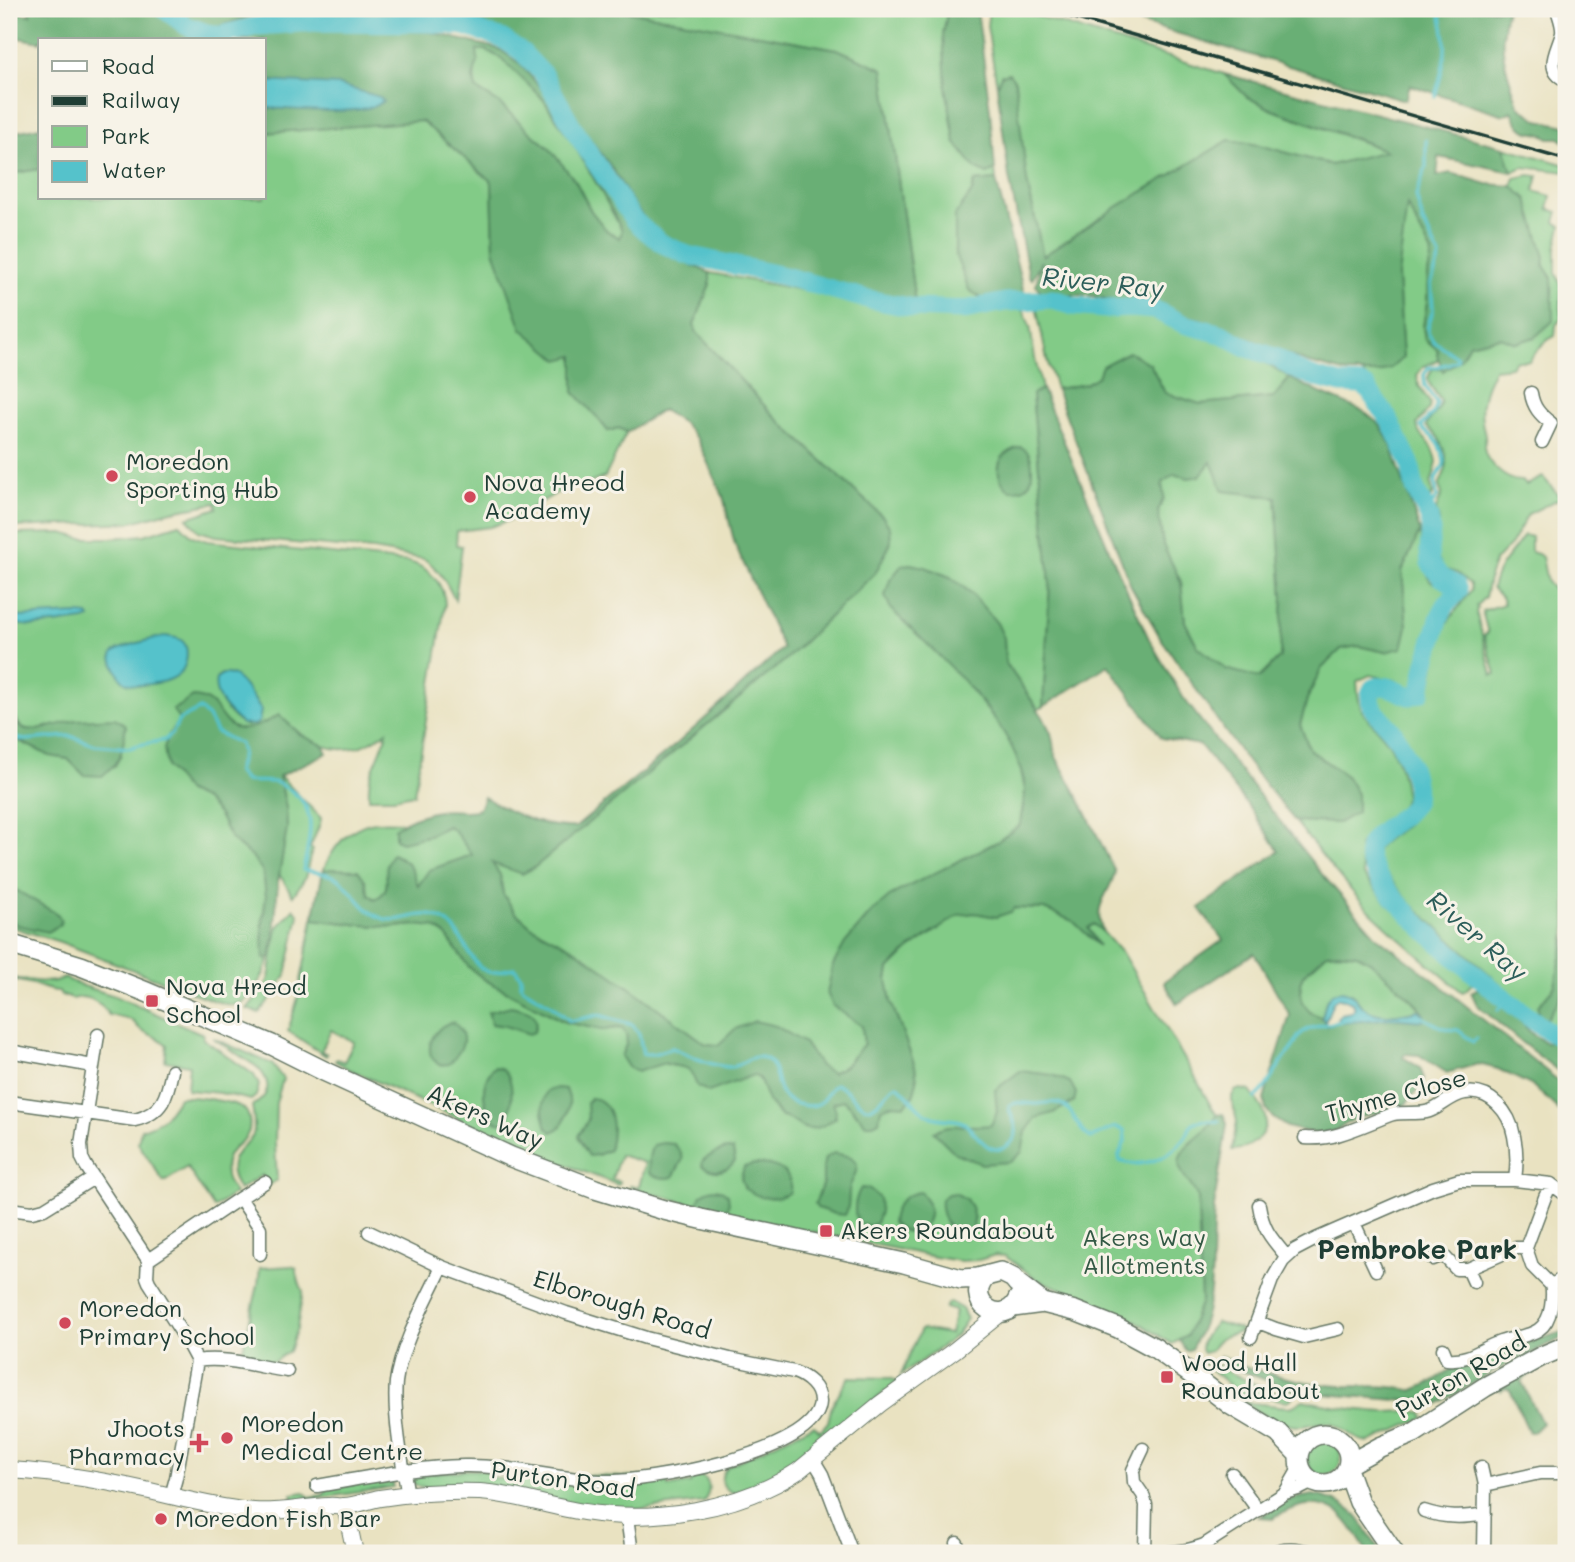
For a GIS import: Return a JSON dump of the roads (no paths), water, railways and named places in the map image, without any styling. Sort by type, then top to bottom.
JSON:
[{"type":"main road","name":"Akers Way","points":[[9,944],[103,975],[252,1037],[511,1157],[595,1189],[701,1219],[961,1279],[988,1275]]},
{"type":"main road","points":[[994,1272],[1007,1274],[1017,1283],[1019,1296],[1007,1310],[988,1310],[980,1299],[980,1286],[988,1275],[994,1272]]},
{"type":"main road","name":"Akers Way","points":[[961,1279],[980,1299]]},
{"type":"main road","name":"Purton Road","points":[[1017,1283],[1043,1303],[1075,1311],[1118,1328],[1180,1365],[1247,1416],[1278,1433],[1309,1472],[1359,1502]]},
{"type":"main road","name":"Purton Road","points":[[1007,1310],[1043,1303]]},
{"type":"main road","name":"Purton Road","points":[[1347,1459],[1408,1436],[1485,1387],[1566,1346]]},
{"type":"main road","name":"Purton Road","points":[[1278,1433],[1315,1435]]},
{"type":"main road","points":[[1347,1459],[1339,1479],[1309,1472],[1303,1443],[1315,1435],[1330,1434],[1340,1439],[1347,1459],[1359,1502],[1394,1553]]},
{"type":"street","points":[[1557,9],[1562,28],[1553,61],[1557,73],[1566,80]]},
{"type":"street","points":[[1531,393],[1535,408],[1551,423],[1566,424]]},
{"type":"street","points":[[1542,442],[1551,423]]},
{"type":"street","points":[[98,1035],[85,1114],[81,1152],[84,1163],[148,1260],[149,1282],[197,1361],[171,1496]]},
{"type":"street","points":[[9,1051],[93,1066]]},
{"type":"street","points":[[9,1102],[134,1120],[149,1115],[160,1106],[168,1093],[172,1071]]},
{"type":"street","name":"Thyme Close","points":[[1305,1138],[1332,1137],[1392,1114],[1427,1112],[1448,1099],[1476,1093],[1493,1099],[1510,1123],[1515,1140],[1515,1180]]},
{"type":"street","points":[[9,1209],[24,1212],[44,1209],[94,1178]]},
{"type":"street","points":[[1251,1337],[1272,1280],[1287,1257],[1302,1246],[1433,1188],[1459,1180],[1515,1180],[1551,1184],[1566,1195]]},
{"type":"street","points":[[148,1260],[265,1182]]},
{"type":"street","points":[[1443,1349],[1447,1359],[1457,1360],[1544,1326],[1549,1314],[1551,1285],[1532,1266],[1526,1248],[1551,1184]]},
{"type":"street","points":[[240,1198],[260,1228],[260,1254]]},
{"type":"street","points":[[1259,1205],[1266,1233],[1287,1257]]},
{"type":"street","points":[[1354,1223],[1376,1270]]},
{"type":"street","name":"Elborough Road","points":[[369,1232],[442,1267],[566,1313],[626,1332],[802,1375],[814,1385],[820,1400],[813,1420],[799,1432]]},
{"type":"street","points":[[1433,1259],[1443,1255],[1456,1269],[1468,1269],[1516,1248],[1526,1248]]},
{"type":"street","points":[[408,1495],[396,1409],[396,1383],[403,1354],[442,1267]]},
{"type":"street","points":[[1468,1269],[1474,1282]]},
{"type":"street","points":[[1551,1285],[1566,1277]]},
{"type":"street","points":[[972,1335],[980,1299]]},
{"type":"street","name":"Purton Road","points":[[9,1470],[74,1478],[213,1506],[256,1511],[281,1512],[345,1506],[408,1495],[482,1492],[582,1512],[628,1517],[688,1511],[735,1501],[780,1483],[798,1472],[880,1404],[1007,1310]]},
{"type":"street","points":[[1258,1322],[1304,1337],[1338,1329]]},
{"type":"street","points":[[197,1361],[205,1359],[287,1371]]},
{"type":"street","name":"Purton Road","points":[[317,1486],[441,1467],[492,1466],[602,1481],[646,1479],[713,1465],[765,1448],[799,1432]]},
{"type":"street","points":[[1143,1449],[1133,1470],[1135,1482],[1146,1505],[1142,1553],[1195,1549],[1204,1545],[1285,1493],[1309,1472]]},
{"type":"street","points":[[813,1459],[822,1474],[852,1553]]},
{"type":"street","points":[[1481,1467],[1485,1485],[1484,1553]]},
{"type":"street","points":[[1285,1493],[1301,1488],[1309,1472]]},
{"type":"street","points":[[1485,1485],[1540,1472],[1566,1473]]},
{"type":"street","points":[[1232,1474],[1258,1510]]},
{"type":"street","points":[[345,1506],[355,1553]]},
{"type":"street","points":[[1424,1511],[1459,1518],[1485,1514]]},
{"type":"street","points":[[628,1517],[632,1553]]},
{"type":"street","points":[[1272,1553],[1282,1549],[1317,1553]]},
{"type":"water","points":[[266,81],[339,85],[380,97],[383,101],[374,106],[345,111],[266,108]]},
{"type":"water","points":[[88,615],[90,618],[35,626],[9,621],[15,617]]},
{"type":"water","points":[[165,636],[179,639],[186,647],[187,658],[181,672],[170,679],[151,684],[133,685],[123,680],[114,664],[113,653]]},
{"type":"water","points":[[222,674],[234,676],[249,692],[261,710],[259,722],[254,725],[242,724],[223,704],[215,686],[216,679]]},
{"type":"water","points":[[1341,991],[1353,995],[1359,1004],[1376,1014],[1390,1015],[1419,1010],[1424,1015],[1423,1021],[1391,1018],[1342,1023],[1337,1018],[1355,1008],[1349,1001],[1338,998],[1333,1002],[1325,1022],[1322,1018],[1326,1002],[1332,993]]},
{"type":"waterway","name":"River Ray","points":[[164,9],[187,26],[212,35],[258,26],[315,22],[431,23],[464,26],[503,39],[522,52],[543,74],[576,133],[633,219],[663,244],[687,255],[914,308],[964,310],[1005,302],[1052,299],[1073,306],[1155,310],[1184,324],[1222,334],[1317,378],[1366,387],[1390,421],[1410,463],[1415,489],[1429,517],[1430,563],[1441,577],[1456,585],[1458,591],[1440,616],[1421,692],[1410,696],[1392,688],[1378,686],[1373,688],[1370,695],[1373,707],[1399,740],[1412,770],[1416,793],[1412,807],[1370,843],[1371,865],[1387,889],[1442,946],[1551,1033],[1557,1035],[1566,1032]]},
{"type":"waterway","points":[[1435,96],[1445,52],[1439,9]]},
{"type":"waterway","points":[[1426,140],[1426,167],[1416,196],[1423,222],[1440,257],[1431,284],[1433,310],[1428,332],[1433,341],[1457,357],[1457,360],[1428,368],[1424,375],[1425,386],[1437,403],[1434,412],[1421,426],[1437,442],[1444,461],[1435,485],[1437,497],[1426,512]]},
{"type":"waterway","points":[[9,732],[16,738],[25,740],[70,736],[95,745],[129,748],[165,740],[179,720],[200,709],[216,732],[240,744],[242,753],[237,772],[245,781],[276,783],[293,792],[301,800],[306,808],[310,828],[303,870],[336,878],[365,908],[385,919],[423,915],[439,918],[453,928],[483,969],[492,972],[515,968],[524,989],[551,1005],[570,1021],[599,1015],[633,1025],[639,1034],[643,1054],[672,1048],[707,1062],[729,1067],[754,1057],[764,1058],[770,1062],[784,1097],[791,1102],[806,1106],[816,1105],[835,1084],[845,1089],[860,1104],[870,1108],[897,1085],[927,1114],[961,1121],[984,1143],[995,1149],[1008,1145],[1015,1136],[1015,1125],[1009,1106],[1018,1103],[1055,1102],[1068,1109],[1091,1138],[1115,1127],[1124,1130],[1125,1141],[1119,1156],[1120,1161],[1138,1164],[1171,1152],[1195,1122],[1219,1121]]},
{"type":"waterway","points":[[1498,1010],[1505,999]]},
{"type":"waterway","points":[[1422,1017],[1444,1028],[1458,1030],[1473,1042],[1477,1038]]},
{"type":"waterway","points":[[1255,1098],[1268,1084],[1301,1034],[1345,1020]]},
{"type":"railway","points":[[1043,9],[1566,160]]},
{"type":"place","name":"Moredon Sporting Hub","points":[[112,476]]},
{"type":"place","name":"Nova Hreod Academy","points":[[470,497]]},
{"type":"place","name":"Nova Hreod School","points":[[152,1001]]},
{"type":"place","name":"Akers Roundabout","points":[[826,1231]]},
{"type":"place","name":"Moredon Primary School","points":[[65,1323]]},
{"type":"place","name":"Wood Hall Roundabout","points":[[1167,1377]]},
{"type":"place","name":"Moredon Medical Centre","points":[[227,1438]]},
{"type":"place","name":"Jhoots Pharmacy","points":[[199,1443]]},
{"type":"place","name":"Moredon Fish Bar","points":[[161,1519]]},
{"type":"district","name":"Pembroke Park","points":[[1417,1250]]},
{"type":"park label","name":"Akers Way Allotments","points":[[1144,1252]]}]
